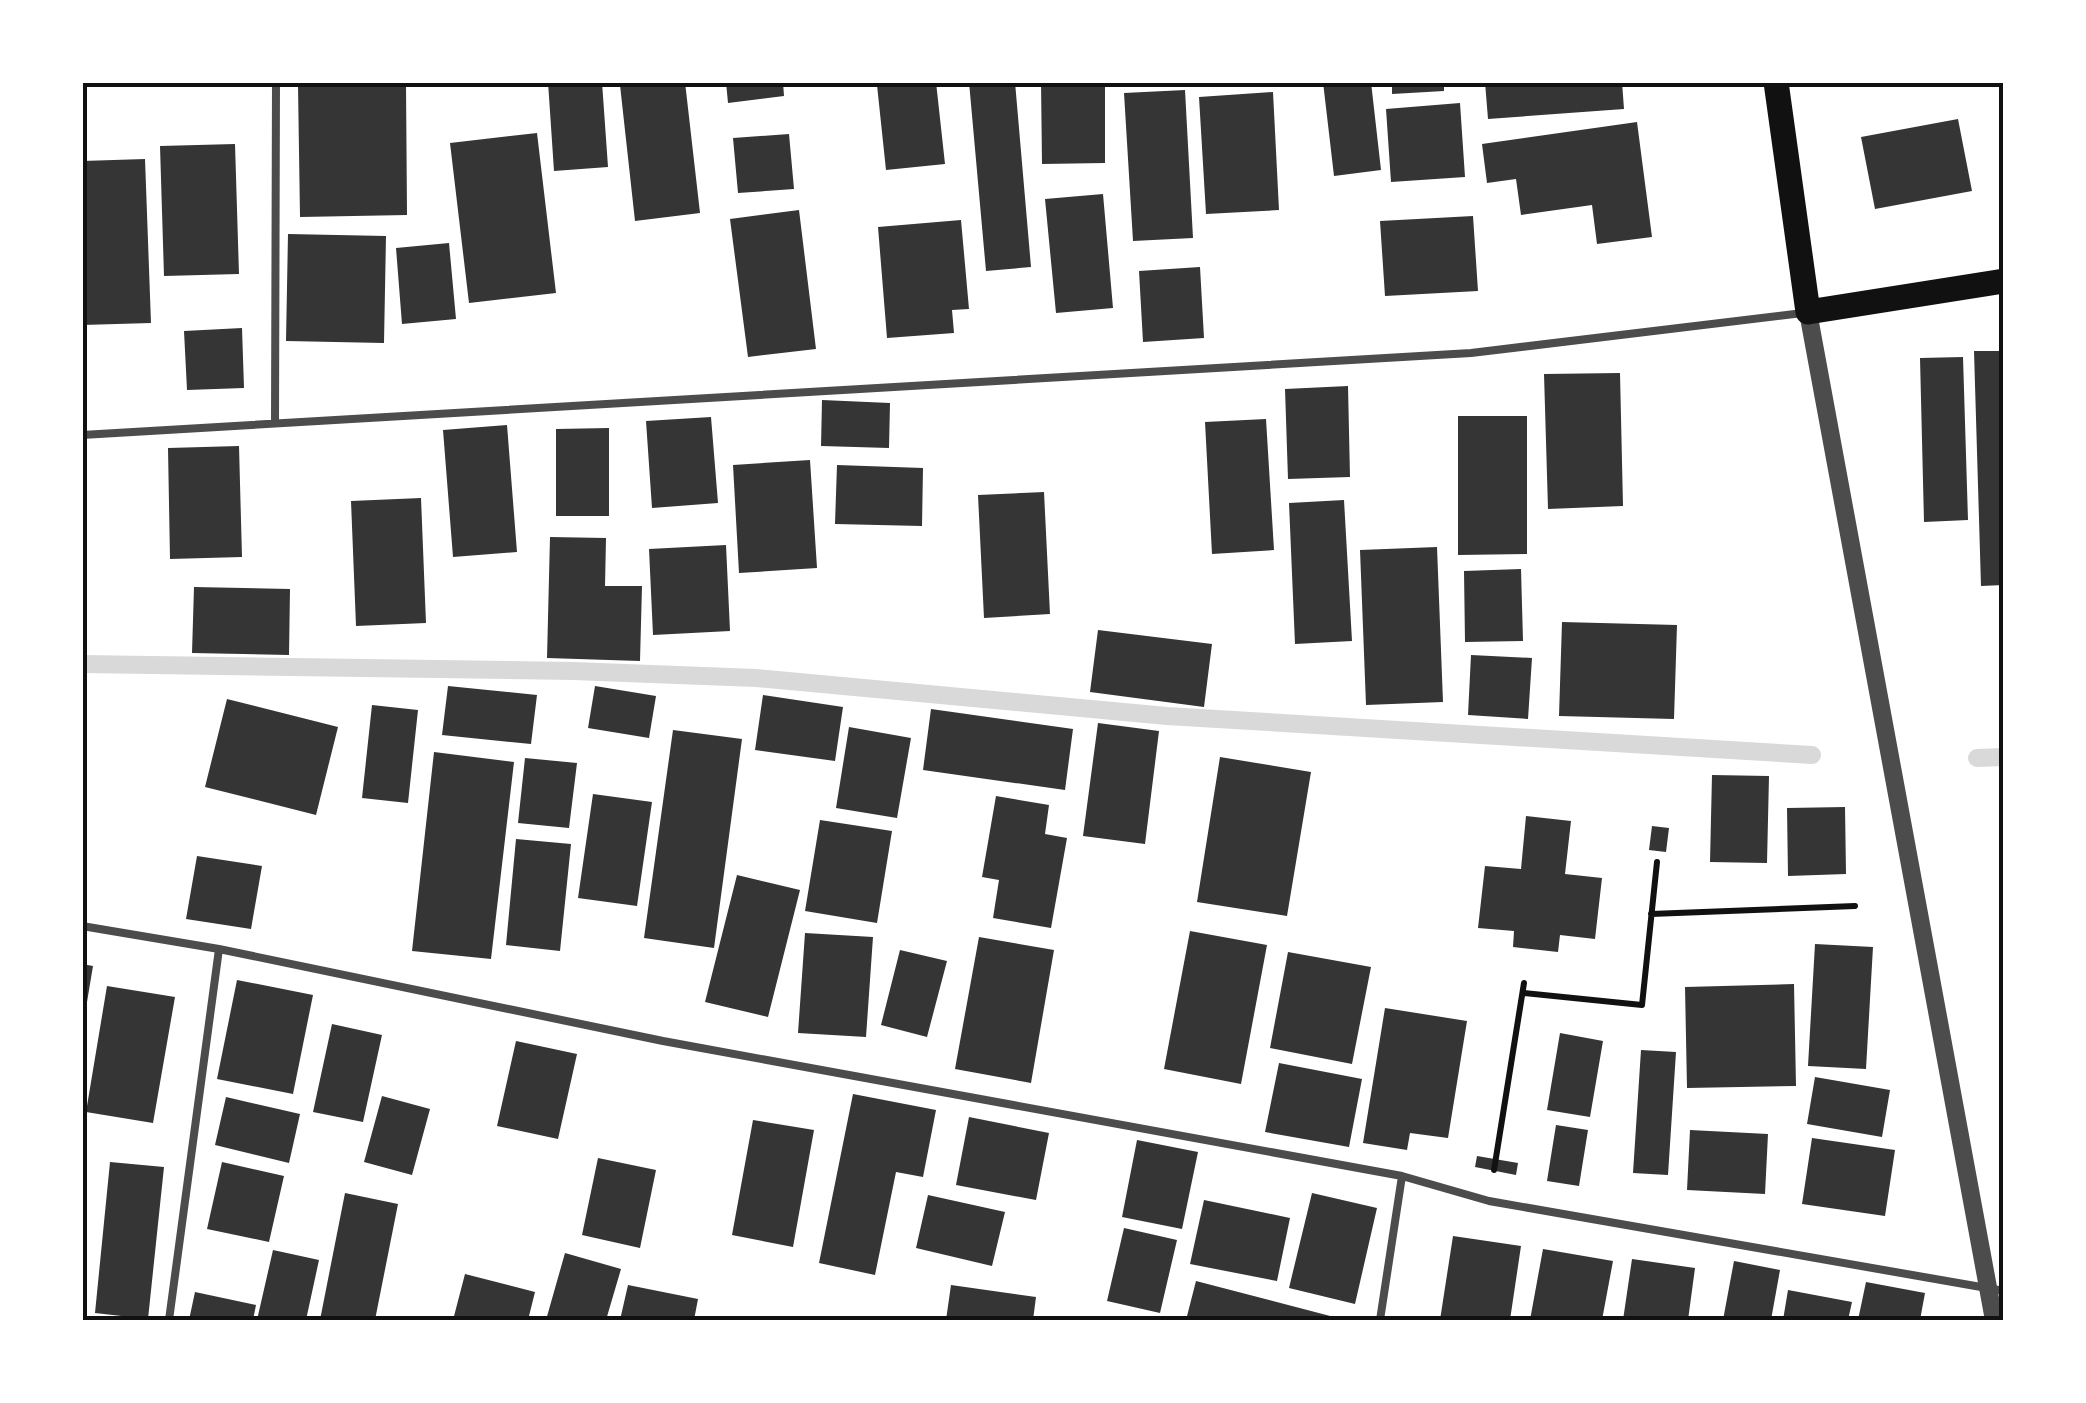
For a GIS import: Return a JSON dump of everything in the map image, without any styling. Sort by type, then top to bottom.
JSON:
[{"type":"main road","points":[[1776,82],[1808,312],[2004,281]]},
{"type":"street","points":[[1808,312],[1995,1289],[1994,1320]]},
{"type":"lane","points":[[275,423],[276,82]]},
{"type":"lane","points":[[82,435],[1471,353],[1808,312]]},
{"type":"lane","points":[[82,926],[219,949],[664,1041],[1402,1176],[1489,1201],[1995,1289]]},
{"type":"lane","points":[[170,1320],[219,949]]},
{"type":"lane","points":[[1380,1320],[1402,1176]]},
{"type":"path","points":[[1489,1201],[1524,988],[1642,1005],[1657,862]]},
{"type":"path","points":[[1652,914],[1855,906]]},
{"type":"building","points":[[548,82],[602,82],[608,167],[554,171]]},
{"type":"building","points":[[685,82],[700,213],[635,221],[620,85]]},
{"type":"building","points":[[726,82],[783,82],[784,96],[728,103]]},
{"type":"building","points":[[936,82],[945,164],[886,170],[877,85]]},
{"type":"building","points":[[969,82],[1015,82],[1031,267],[986,271]]},
{"type":"building","points":[[1041,82],[1105,82],[1105,163],[1042,164]]},
{"type":"building","points":[[1323,82],[1371,82],[1381,170],[1334,176]]},
{"type":"building","points":[[1392,82],[1444,82],[1444,91],[1392,94]]},
{"type":"building","points":[[1485,82],[1622,82],[1624,109],[1488,119]]},
{"type":"building","points":[[406,84],[407,215],[300,217],[298,85]]},
{"type":"building","points":[[1185,90],[1193,238],[1133,241],[1124,93]]},
{"type":"building","points":[[1273,92],[1279,210],[1206,214],[1199,97]]},
{"type":"building","points":[[1460,103],[1465,177],[1391,182],[1386,109]]},
{"type":"building","points":[[1958,119],[1972,191],[1875,209],[1861,137]]},
{"type":"building","points":[[1637,122],[1652,237],[1597,244],[1592,205],[1521,215],[1516,179],[1487,183],[1482,144]]},
{"type":"building","points":[[537,133],[556,293],[469,303],[450,143]]},
{"type":"building","points":[[789,134],[794,189],[738,193],[733,138]]},
{"type":"building","points":[[235,144],[239,274],[164,276],[160,146]]},
{"type":"building","points":[[145,159],[151,323],[82,325],[82,161]]},
{"type":"building","points":[[1103,194],[1113,308],[1056,313],[1045,199]]},
{"type":"building","points":[[799,210],[816,349],[748,357],[730,219]]},
{"type":"building","points":[[1473,216],[1478,291],[1385,296],[1380,221]]},
{"type":"building","points":[[961,220],[969,309],[952,310],[954,333],[887,338],[878,227]]},
{"type":"building","points":[[288,234],[386,236],[384,343],[286,341]]},
{"type":"building","points":[[449,243],[456,319],[402,324],[396,248]]},
{"type":"building","points":[[1200,267],[1204,338],[1143,342],[1139,271]]},
{"type":"building","points":[[242,328],[244,388],[187,390],[184,331]]},
{"type":"building","points":[[1974,351],[2004,351],[2004,585],[1981,586]]},
{"type":"building","points":[[1963,357],[1968,520],[1924,522],[1920,358]]},
{"type":"building","points":[[1620,373],[1623,506],[1548,509],[1544,374]]},
{"type":"building","points":[[1348,386],[1350,477],[1288,479],[1285,389]]},
{"type":"building","points":[[822,400],[890,403],[889,448],[821,446]]},
{"type":"building","points":[[1458,416],[1527,416],[1527,554],[1458,555]]},
{"type":"building","points":[[711,417],[718,503],[652,508],[646,421]]},
{"type":"building","points":[[1266,419],[1274,550],[1212,554],[1205,422]]},
{"type":"building","points":[[507,425],[517,552],[453,557],[443,430]]},
{"type":"building","points":[[609,428],[609,516],[556,516],[556,429]]},
{"type":"building","points":[[239,446],[242,557],[170,559],[168,448]]},
{"type":"building","points":[[810,460],[817,568],[739,573],[733,465]]},
{"type":"building","points":[[837,465],[923,468],[922,526],[835,524]]},
{"type":"building","points":[[1044,492],[1050,614],[984,618],[978,495]]},
{"type":"building","points":[[421,498],[426,623],[356,626],[351,501]]},
{"type":"building","points":[[1344,500],[1352,641],[1295,644],[1289,503]]},
{"type":"building","points":[[550,537],[606,538],[605,586],[642,586],[640,661],[547,658]]},
{"type":"building","points":[[726,545],[730,631],[653,635],[649,549]]},
{"type":"building","points":[[1437,547],[1443,702],[1366,705],[1360,550]]},
{"type":"building","points":[[1521,569],[1523,641],[1465,642],[1464,571]]},
{"type":"building","points":[[194,587],[290,589],[289,655],[192,653]]},
{"type":"building","points":[[1562,622],[1677,625],[1674,719],[1559,716]]},
{"type":"building","points":[[1098,630],[1212,644],[1204,707],[1090,692]]},
{"type":"building","points":[[1471,655],[1532,658],[1528,719],[1468,715]]},
{"type":"building","points":[[448,686],[537,695],[531,744],[442,735]]},
{"type":"building","points":[[595,686],[656,696],[649,738],[588,728]]},
{"type":"building","points":[[763,695],[843,707],[835,761],[755,750]]},
{"type":"building","points":[[227,699],[338,727],[316,815],[205,787]]},
{"type":"building","points":[[372,705],[418,710],[408,803],[362,798]]},
{"type":"building","points":[[931,709],[1073,729],[1065,790],[923,770]]},
{"type":"building","points":[[1098,723],[1159,731],[1145,844],[1083,836]]},
{"type":"building","points":[[849,727],[911,738],[897,818],[836,808]]},
{"type":"building","points":[[673,730],[742,739],[714,948],[644,938]]},
{"type":"building","points":[[434,752],[514,762],[491,959],[412,951]]},
{"type":"building","points":[[1220,757],[1311,772],[1287,916],[1197,902]]},
{"type":"building","points":[[525,758],[577,763],[569,828],[518,823]]},
{"type":"building","points":[[1712,775],[1769,776],[1767,863],[1710,862]]},
{"type":"building","points":[[593,794],[652,802],[637,906],[578,898]]},
{"type":"building","points":[[996,796],[1049,805],[1045,834],[1067,838],[1051,928],[993,918],[999,880],[982,877]]},
{"type":"building","points":[[1845,807],[1846,874],[1788,876],[1787,808]]},
{"type":"building","points":[[1526,816],[1571,821],[1565,874],[1602,878],[1595,939],[1560,935],[1558,952],[1513,947],[1514,931],[1478,928],[1485,866],[1521,869]]},
{"type":"building","points":[[820,820],[892,831],[877,923],[805,911]]},
{"type":"building","points":[[1652,826],[1669,828],[1666,852],[1649,850]]},
{"type":"building","points":[[516,839],[571,844],[560,951],[506,945]]},
{"type":"building","points":[[197,856],[262,866],[251,929],[186,919]]},
{"type":"building","points":[[737,875],[800,890],[768,1017],[705,1002]]},
{"type":"building","points":[[1190,931],[1267,945],[1241,1084],[1164,1069]]},
{"type":"building","points":[[805,933],[873,937],[866,1037],[798,1033]]},
{"type":"building","points":[[979,937],[1054,950],[1031,1083],[955,1069]]},
{"type":"building","points":[[1815,944],[1873,947],[1866,1069],[1808,1066]]},
{"type":"building","points":[[900,950],[947,961],[927,1037],[881,1025]]},
{"type":"building","points":[[1288,952],[1371,967],[1352,1064],[1270,1048]]},
{"type":"building","points":[[82,964],[93,966],[85,1014],[82,1014]]},
{"type":"building","points":[[237,980],[313,995],[293,1094],[217,1079]]},
{"type":"building","points":[[1794,984],[1796,1086],[1687,1088],[1685,987]]},
{"type":"building","points":[[107,986],[175,997],[153,1123],[86,1112]]},
{"type":"building","points":[[1385,1008],[1467,1021],[1448,1138],[1410,1133],[1407,1150],[1363,1143]]},
{"type":"building","points":[[332,1024],[382,1035],[363,1122],[313,1112]]},
{"type":"building","points":[[1560,1033],[1603,1041],[1590,1117],[1547,1110]]},
{"type":"building","points":[[516,1041],[577,1054],[558,1139],[497,1126]]},
{"type":"building","points":[[1641,1050],[1676,1052],[1668,1175],[1633,1173]]},
{"type":"building","points":[[1279,1063],[1362,1079],[1349,1147],[1265,1132]]},
{"type":"building","points":[[1815,1077],[1890,1090],[1882,1137],[1807,1124]]},
{"type":"building","points":[[853,1094],[936,1110],[923,1177],[896,1172],[875,1275],[819,1263]]},
{"type":"building","points":[[382,1096],[430,1109],[412,1175],[364,1162]]},
{"type":"building","points":[[226,1097],[300,1114],[289,1163],[215,1145]]},
{"type":"building","points":[[969,1117],[1049,1133],[1036,1200],[956,1185]]},
{"type":"building","points":[[753,1120],[814,1130],[793,1247],[732,1235]]},
{"type":"building","points":[[1556,1125],[1588,1130],[1579,1186],[1547,1181]]},
{"type":"building","points":[[1690,1130],[1768,1134],[1765,1194],[1687,1190]]},
{"type":"building","points":[[1812,1138],[1895,1150],[1885,1216],[1802,1204]]},
{"type":"building","points":[[1137,1140],[1198,1152],[1182,1229],[1122,1217]]},
{"type":"building","points":[[1477,1156],[1518,1163],[1516,1175],[1475,1167]]},
{"type":"building","points":[[598,1158],[656,1170],[640,1248],[582,1235]]},
{"type":"building","points":[[110,1162],[164,1167],[148,1319],[95,1313]]},
{"type":"building","points":[[222,1162],[284,1176],[269,1242],[207,1229]]},
{"type":"building","points":[[345,1193],[398,1204],[375,1320],[320,1320]]},
{"type":"building","points":[[1312,1193],[1377,1208],[1355,1304],[1289,1288]]},
{"type":"building","points":[[928,1195],[1005,1212],[992,1266],[916,1248]]},
{"type":"building","points":[[1204,1200],[1290,1218],[1277,1281],[1190,1264]]},
{"type":"building","points":[[1124,1228],[1177,1240],[1160,1313],[1107,1301]]},
{"type":"building","points":[[1453,1236],[1521,1246],[1510,1320],[1440,1320]]},
{"type":"building","points":[[1543,1249],[1613,1261],[1602,1320],[1530,1320]]},
{"type":"building","points":[[273,1250],[319,1260],[306,1320],[257,1320]]},
{"type":"building","points":[[565,1253],[621,1269],[606,1320],[546,1320]]},
{"type":"building","points":[[1632,1259],[1695,1268],[1688,1320],[1623,1320]]},
{"type":"building","points":[[1734,1261],[1780,1270],[1771,1320],[1723,1320]]},
{"type":"building","points":[[465,1274],[535,1292],[528,1320],[453,1320]]},
{"type":"building","points":[[1196,1281],[1334,1317],[1186,1320]]},
{"type":"building","points":[[1866,1282],[1925,1293],[1920,1320],[1858,1320]]},
{"type":"building","points":[[628,1285],[698,1299],[694,1320],[620,1320]]},
{"type":"building","points":[[951,1285],[1036,1297],[1033,1320],[946,1320]]},
{"type":"building","points":[[1788,1290],[1852,1302],[1848,1320],[1783,1320]]},
{"type":"building","points":[[195,1292],[256,1305],[253,1320],[189,1320]]},
{"type":"waterway","points":[[82,664],[573,671],[756,678],[1167,716],[1812,755]]},
{"type":"waterway","points":[[1977,758],[2004,757]]}]
